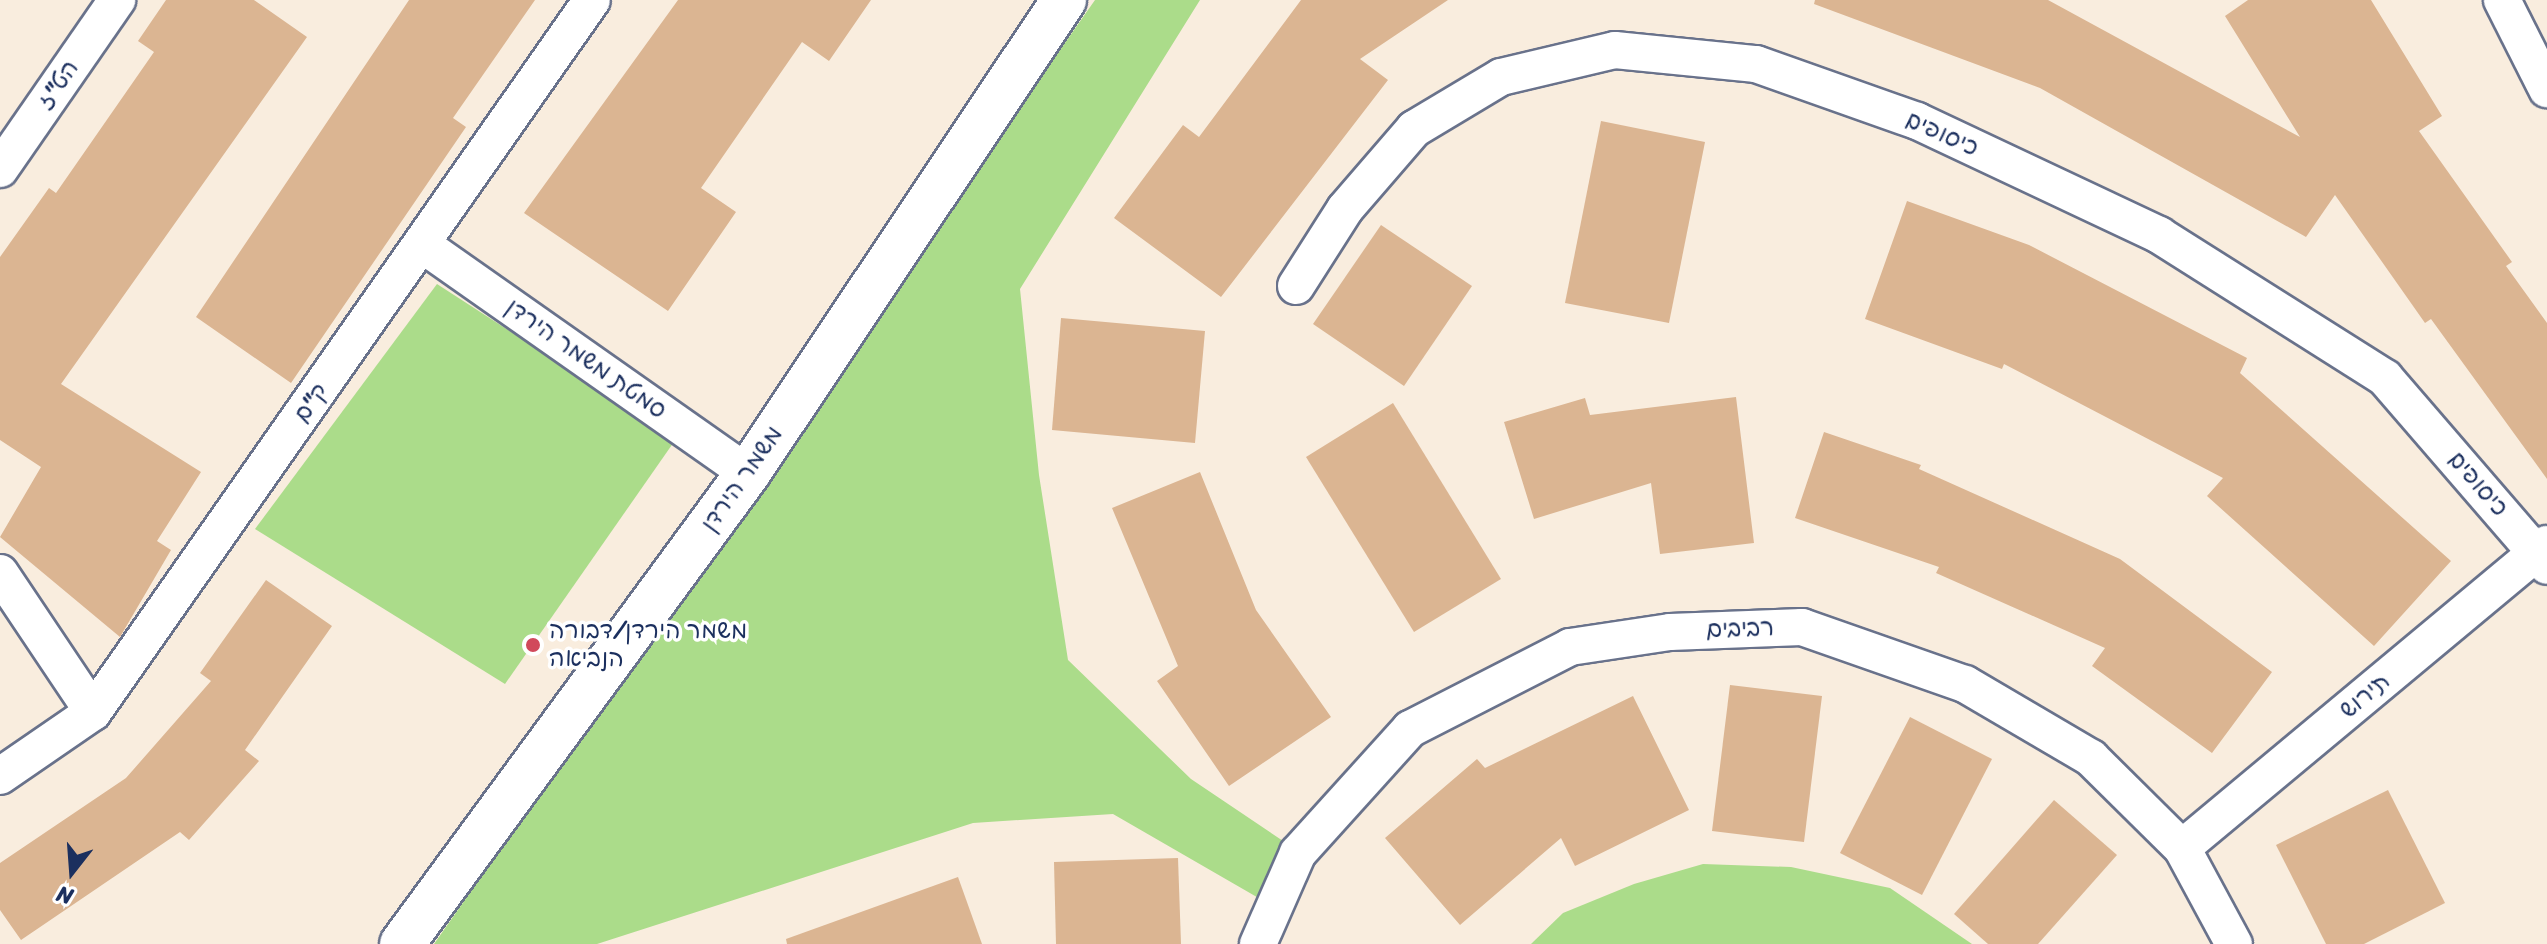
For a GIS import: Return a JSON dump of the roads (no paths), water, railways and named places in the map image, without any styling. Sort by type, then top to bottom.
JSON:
[{"type":"street","name":"הט\"ז","points":[[0,169],[117,0]]},
{"type":"street","name":"ק\"ם","points":[[0,776],[93,712],[592,0]]},
{"type":"street","name":"משמר הירדן","points":[[402,944],[748,473],[1064,0]]},
{"type":"street","points":[[2502,0],[2547,89]]},
{"type":"street","name":"כיסופים","points":[[1296,286],[1345,209],[1414,129],[1501,77],[1615,50],[1756,64],[1917,121],[2159,235],[2385,378],[2544,554]]},
{"type":"street","name":"סמטת משמר הירדן","points":[[423,245],[748,473]]},
{"type":"street","name":"תירוש","points":[[2182,848],[2544,554]]},
{"type":"street","points":[[0,573],[93,712]]},
{"type":"street","name":"רביבים","points":[[1258,944],[1298,853],[1410,729],[1570,647],[1670,632],[1802,627],[1965,684],[2091,758],[2182,848],[2234,944]]},
{"type":"place","name":"משמר הירדן/דבורה הנביאה","points":[[533,645]]}]
